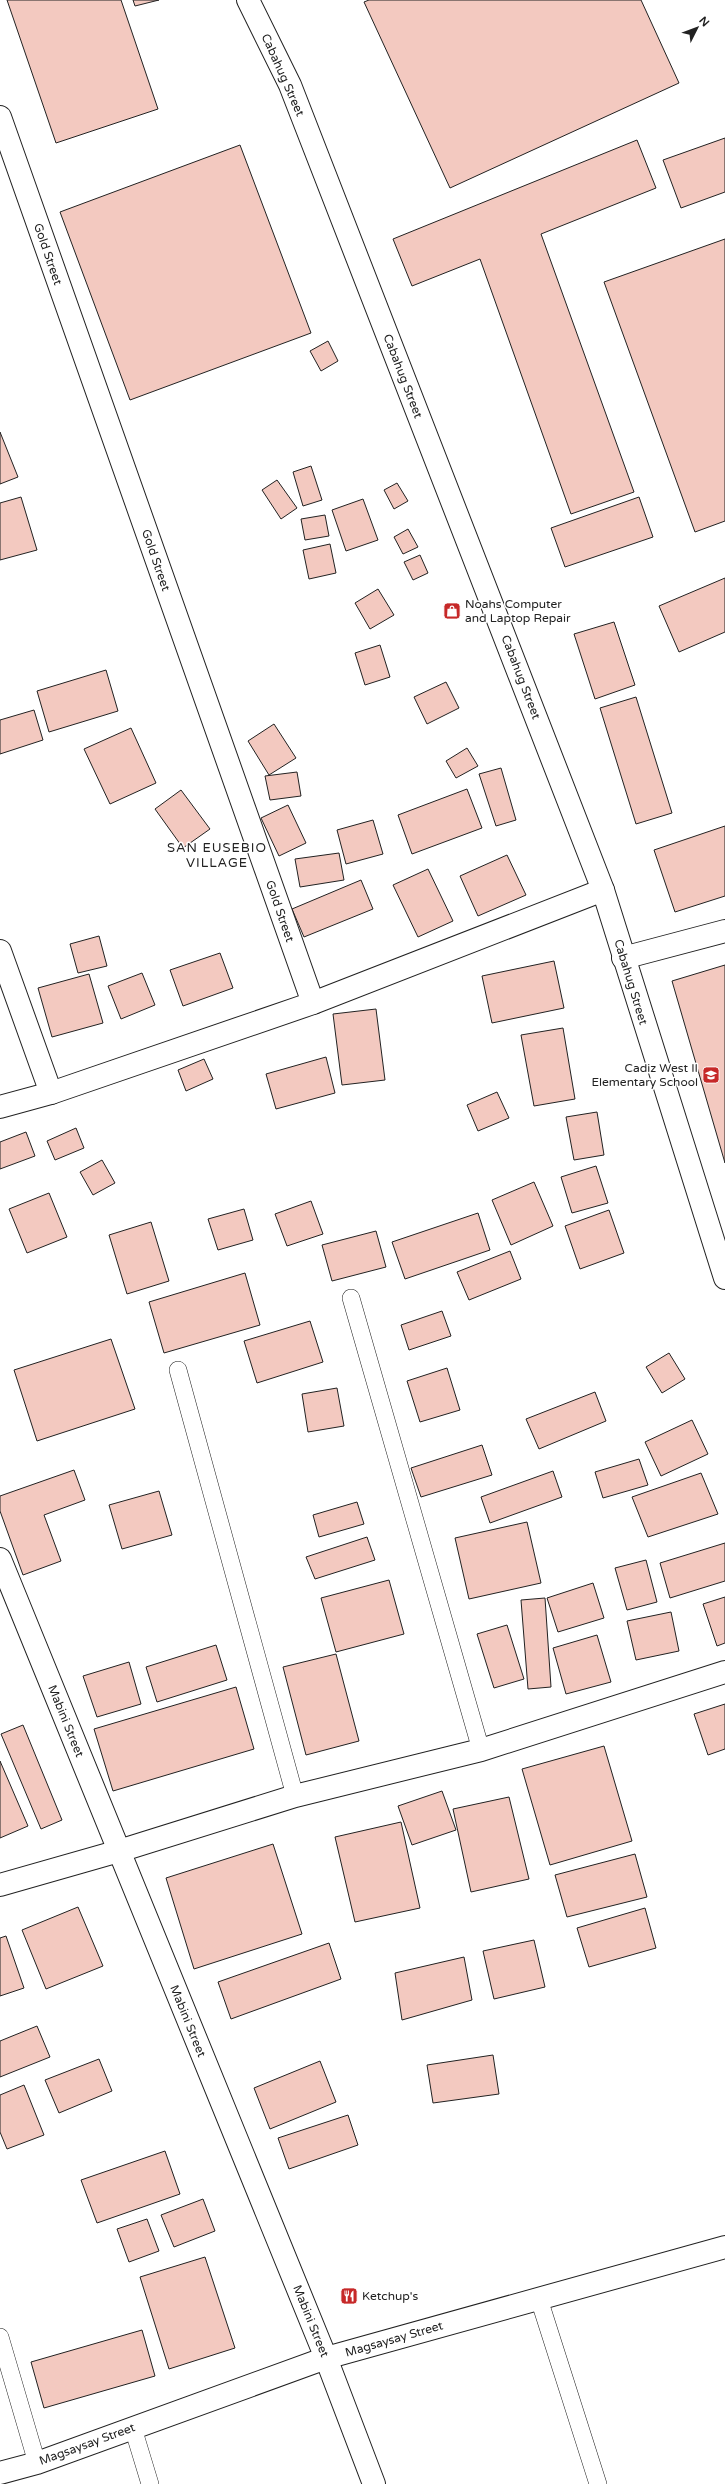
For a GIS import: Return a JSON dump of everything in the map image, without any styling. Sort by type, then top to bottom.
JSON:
[{"type":"street","name":"Cabahug Street","points":[[248,0],[290,85],[603,890],[623,958],[725,1278]]},
{"type":"street","name":"Gold Street","points":[[0,117],[313,1003]]},
{"type":"street","points":[[0,1107],[51,1093],[313,1003],[603,890]]},
{"type":"street","points":[[623,958],[725,931]]},
{"type":"street","points":[[0,951],[51,1093]]},
{"type":"street","name":"Mabini Street","points":[[0,1559],[326,2358],[374,2484]]},
{"type":"street","points":[[0,1885],[119,1851],[295,1796],[481,1750],[725,1672]]},
{"type":"street","name":"Magsaysay Street","points":[[0,2473],[37,2463],[326,2358],[725,2247]]},
{"type":"lane","points":[[351,1298],[481,1750]]},
{"type":"lane","points":[[178,1370],[295,1796]]},
{"type":"lane","points":[[539,2299],[598,2484]]},
{"type":"lane","points":[[0,2337],[37,2463]]},
{"type":"lane","points":[[133,2428],[150,2484]]},
{"type":"building","points":[[7,0],[121,0],[158,109],[56,143]]},
{"type":"building","points":[[133,0],[159,0],[135,6]]},
{"type":"building","points":[[369,0],[641,0],[679,83],[450,188],[364,2]]},
{"type":"building","points":[[725,138],[725,192],[681,208],[663,160]]},
{"type":"building","points":[[637,140],[656,188],[541,234],[634,492],[571,514],[480,259],[412,286],[393,239]]},
{"type":"building","points":[[240,145],[311,333],[130,400],[60,212]]},
{"type":"building","points":[[725,239],[725,521],[695,532],[604,282]]},
{"type":"building","points":[[328,341],[338,361],[321,371],[310,351]]},
{"type":"building","points":[[0,432],[18,477],[0,484]]},
{"type":"building","points":[[311,466],[322,500],[303,506],[293,472]]},
{"type":"building","points":[[277,480],[297,508],[281,519],[262,490]]},
{"type":"building","points":[[397,483],[408,501],[394,509],[384,490]]},
{"type":"building","points":[[21,497],[37,550],[0,560],[0,503]]},
{"type":"building","points":[[639,497],[653,537],[565,567],[551,528]]},
{"type":"building","points":[[363,499],[378,540],[346,551],[332,510]]},
{"type":"building","points":[[325,515],[329,536],[305,540],[301,519]]},
{"type":"building","points":[[408,529],[418,547],[403,554],[394,537]]},
{"type":"building","points":[[330,544],[336,573],[309,579],[303,550]]},
{"type":"building","points":[[420,555],[428,573],[413,580],[404,562]]},
{"type":"building","points":[[725,578],[725,632],[679,652],[659,606]]},
{"type":"building","points":[[378,589],[394,615],[370,629],[355,603]]},
{"type":"building","points":[[614,622],[635,685],[595,699],[574,634]]},
{"type":"building","points":[[380,645],[390,677],[365,685],[355,653]]},
{"type":"building","points":[[106,670],[118,711],[49,732],[37,691]]},
{"type":"building","points":[[446,682],[459,708],[427,724],[414,697]]},
{"type":"building","points":[[636,697],[672,813],[636,824],[600,708]]},
{"type":"building","points":[[34,710],[43,740],[0,754],[0,720]]},
{"type":"building","points":[[274,724],[296,758],[269,775],[248,741]]},
{"type":"building","points":[[131,728],[156,783],[110,804],[84,749]]},
{"type":"building","points":[[467,748],[478,766],[456,778],[446,761]]},
{"type":"building","points":[[501,768],[516,820],[496,826],[479,774]]},
{"type":"building","points":[[297,772],[301,796],[270,800],[265,776]]},
{"type":"building","points":[[467,789],[482,828],[412,854],[398,815]]},
{"type":"building","points":[[181,790],[210,829],[183,848],[155,809]]},
{"type":"building","points":[[288,805],[306,843],[279,856],[261,818]]},
{"type":"building","points":[[373,820],[383,854],[346,864],[337,830]]},
{"type":"building","points":[[725,826],[725,896],[675,912],[654,850]]},
{"type":"building","points":[[339,853],[344,880],[300,887],[295,859]]},
{"type":"building","points":[[507,855],[526,895],[478,916],[460,876]]},
{"type":"building","points":[[428,869],[453,921],[418,937],[393,885]]},
{"type":"building","points":[[361,880],[373,909],[304,937],[292,909]]},
{"type":"building","points":[[99,936],[107,966],[78,973],[70,944]]},
{"type":"building","points":[[220,953],[233,988],[183,1006],[170,970]]},
{"type":"building","points":[[554,961],[564,1008],[492,1023],[482,976]]},
{"type":"building","name":"Cadiz West II Elementary School","points":[[725,965],[725,1163],[672,981]]},
{"type":"building","points":[[142,973],[155,1005],[121,1019],[108,986]]},
{"type":"building","points":[[89,974],[103,1023],[52,1037],[38,988]]},
{"type":"building","points":[[376,1009],[385,1080],[342,1085],[333,1014]]},
{"type":"building","points":[[563,1028],[575,1099],[534,1106],[521,1035]]},
{"type":"building","points":[[326,1057],[335,1093],[276,1109],[266,1074]]},
{"type":"building","points":[[204,1059],[213,1079],[186,1091],[178,1070]]},
{"type":"building","points":[[497,1092],[509,1118],[478,1131],[467,1105]]},
{"type":"building","points":[[597,1112],[604,1155],[574,1160],[566,1117]]},
{"type":"building","points":[[76,1128],[84,1148],[55,1160],[47,1141]]},
{"type":"building","points":[[26,1132],[35,1156],[0,1169],[0,1142]]},
{"type":"building","points":[[102,1160],[115,1183],[93,1195],[80,1172]]},
{"type":"building","points":[[596,1166],[608,1203],[572,1213],[561,1177]]},
{"type":"building","points":[[534,1182],[553,1226],[511,1245],[492,1200]]},
{"type":"building","points":[[49,1193],[67,1237],[27,1253],[9,1209]]},
{"type":"building","points":[[311,1201],[323,1234],[287,1246],[275,1214]]},
{"type":"building","points":[[244,1209],[253,1240],[218,1250],[208,1219]]},
{"type":"building","points":[[609,1210],[624,1253],[580,1269],[565,1226]]},
{"type":"building","points":[[478,1213],[490,1250],[405,1279],[392,1242]]},
{"type":"building","points":[[151,1222],[169,1281],[127,1294],[109,1235]]},
{"type":"building","points":[[376,1231],[386,1267],[332,1281],[322,1245]]},
{"type":"building","points":[[510,1251],[521,1279],[469,1300],[457,1272]]},
{"type":"building","points":[[245,1273],[260,1325],[164,1353],[149,1302]]},
{"type":"building","points":[[442,1311],[451,1336],[409,1350],[401,1325]]},
{"type":"building","points":[[310,1321],[323,1362],[257,1383],[244,1341]]},
{"type":"building","points":[[111,1339],[135,1409],[37,1441],[14,1370]]},
{"type":"building","points":[[669,1353],[685,1379],[662,1393],[646,1367]]},
{"type":"building","points":[[447,1368],[460,1410],[420,1422],[407,1381]]},
{"type":"building","points":[[337,1388],[344,1426],[308,1432],[302,1394]]},
{"type":"building","points":[[595,1392],[606,1421],[539,1449],[526,1419]]},
{"type":"building","points":[[692,1420],[708,1454],[661,1476],[645,1442]]},
{"type":"building","points":[[482,1445],[492,1475],[421,1497],[411,1468]]},
{"type":"building","points":[[639,1459],[648,1485],[603,1498],[595,1472]]},
{"type":"building","points":[[74,1470],[85,1500],[44,1515],[61,1561],[23,1575],[0,1511],[0,1496]]},
{"type":"building","points":[[553,1471],[562,1497],[490,1523],[481,1497]]},
{"type":"building","points":[[701,1473],[718,1514],[648,1537],[632,1497]]},
{"type":"building","points":[[159,1491],[172,1535],[122,1549],[109,1505]]},
{"type":"building","points":[[357,1502],[364,1524],[319,1537],[313,1515]]},
{"type":"building","points":[[527,1522],[541,1583],[469,1599],[455,1538]]},
{"type":"building","points":[[367,1537],[375,1560],[315,1579],[306,1557]]},
{"type":"building","points":[[725,1543],[725,1581],[670,1598],[660,1563]]},
{"type":"building","points":[[646,1560],[657,1602],[627,1610],[615,1568]]},
{"type":"building","points":[[389,1580],[404,1634],[336,1652],[321,1598]]},
{"type":"building","points":[[593,1583],[604,1618],[558,1632],[547,1598]]},
{"type":"building","points":[[725,1597],[725,1643],[717,1646],[703,1604]]},
{"type":"building","points":[[545,1598],[551,1687],[528,1689],[521,1600]]},
{"type":"building","points":[[671,1612],[679,1651],[636,1660],[627,1621]]},
{"type":"building","points":[[507,1625],[524,1679],[494,1688],[477,1634]]},
{"type":"building","points":[[597,1635],[611,1682],[566,1694],[553,1648]]},
{"type":"building","points":[[216,1645],[227,1680],[157,1702],[146,1667]]},
{"type":"building","points":[[336,1654],[359,1741],[306,1755],[283,1667]]},
{"type":"building","points":[[129,1662],[141,1704],[97,1717],[83,1676]]},
{"type":"building","points":[[236,1687],[254,1749],[113,1791],[94,1729]]},
{"type":"building","points":[[725,1704],[725,1749],[708,1755],[694,1714]]},
{"type":"building","points":[[23,1725],[62,1820],[41,1829],[1,1734]]},
{"type":"building","points":[[604,1746],[632,1841],[550,1865],[522,1769]]},
{"type":"building","points":[[0,1761],[28,1826],[0,1838]]},
{"type":"building","points":[[442,1791],[456,1830],[412,1845],[398,1806]]},
{"type":"building","points":[[509,1797],[529,1879],[471,1892],[453,1809]]},
{"type":"building","points":[[401,1822],[420,1908],[355,1922],[335,1837]]},
{"type":"building","points":[[273,1844],[302,1934],[194,1969],[166,1878]]},
{"type":"building","points":[[635,1854],[647,1897],[567,1917],[555,1875]]},
{"type":"building","points":[[78,1907],[103,1966],[46,1989],[22,1930]]},
{"type":"building","points":[[645,1908],[656,1948],[589,1967],[577,1928]]},
{"type":"building","points":[[6,1936],[24,1988],[0,1996],[0,1938]]},
{"type":"building","points":[[534,1940],[545,1987],[494,1999],[483,1951]]},
{"type":"building","points":[[329,1943],[341,1979],[231,2019],[218,1982]]},
{"type":"building","points":[[464,1957],[472,2000],[402,2020],[395,1973]]},
{"type":"building","points":[[37,2026],[50,2057],[0,2077],[0,2041]]},
{"type":"building","points":[[493,2055],[499,2094],[433,2103],[427,2065]]},
{"type":"building","points":[[99,2059],[112,2091],[59,2113],[45,2080]]},
{"type":"building","points":[[320,2061],[336,2102],[270,2129],[254,2088]]},
{"type":"building","points":[[24,2085],[44,2135],[7,2149],[0,2132],[0,2095]]},
{"type":"building","points":[[348,2115],[358,2145],[289,2169],[278,2138]]},
{"type":"building","points":[[165,2151],[180,2194],[97,2223],[81,2180]]},
{"type":"building","points":[[203,2199],[215,2231],[174,2247],[161,2215]]},
{"type":"building","points":[[147,2219],[159,2251],[129,2262],[117,2229]]},
{"type":"building","points":[[205,2257],[235,2348],[169,2369],[140,2277]]},
{"type":"building","points":[[142,2330],[155,2376],[44,2408],[31,2362]]},
{"type":"place","name":"Noahs Computer and Laptop Repair","points":[[452,611]]},
{"type":"place","name":"Cadiz West II Elementary School","points":[[711,1075]]},
{"type":"place","name":"Ketchup's","points":[[349,2296]]},
{"type":"district","name":"SAN EUSEBIO VILLAGE","points":[[217,856]]}]
